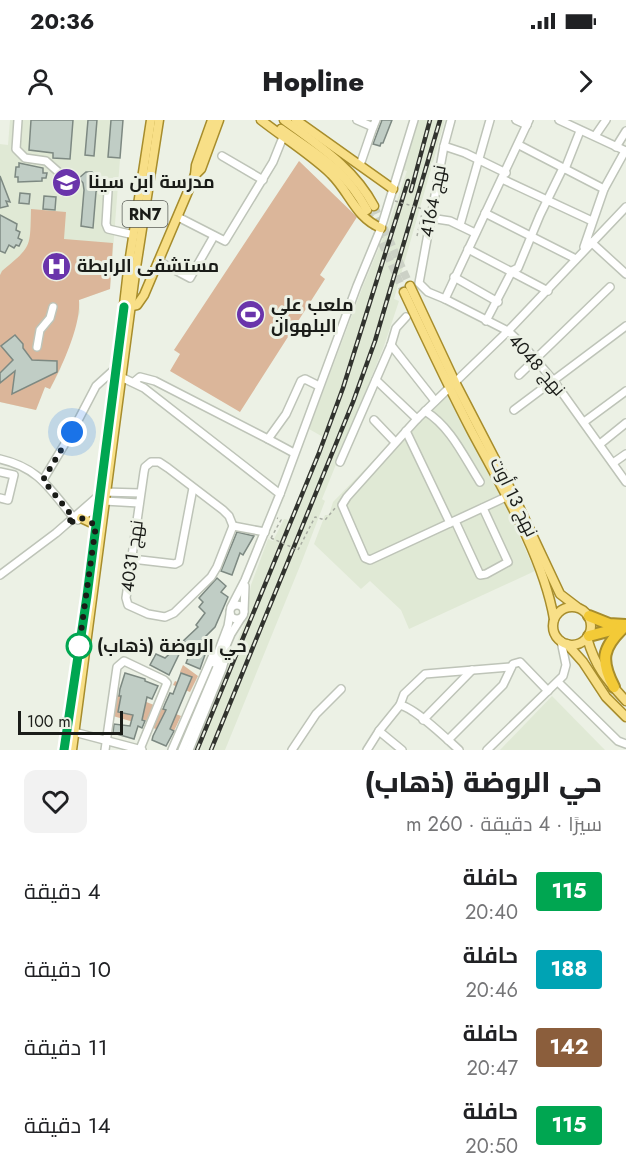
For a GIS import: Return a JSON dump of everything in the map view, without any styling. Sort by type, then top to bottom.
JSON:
[{"type":"highway","points":[[589,616],[609,624],[625,626]]},
{"type":"highway","points":[[588,637],[625,626]]},
{"type":"highway","points":[[614,687],[607,675],[604,659],[608,646],[625,626]]},
{"type":"main road","name":"RN7","points":[[64,750],[96,525],[121,377],[134,235],[151,120]]},
{"type":"main road","name":"RN7","points":[[72,750],[117,367],[159,120]]},
{"type":"main road","points":[[127,307],[137,304],[144,296],[195,175],[196,165],[212,120]]},
{"type":"main road","points":[[195,175],[201,169],[219,120]]},
{"type":"main road","points":[[261,120],[335,167],[370,208],[357,179],[341,163],[284,120]]},
{"type":"main road","points":[[269,120],[342,186],[367,221],[381,228]]},
{"type":"main road","points":[[296,120],[393,189]]},
{"type":"main road","points":[[411,287],[452,385]]},
{"type":"main road","name":"نهج 13 أوت","points":[[452,385],[543,580],[554,619]]},
{"type":"main road","name":"نهج 13 أوت","points":[[452,385],[513,494],[560,594],[577,607]]},
{"type":"main road","points":[[77,517],[96,525]]},
{"type":"main road","points":[[626,701],[601,673],[595,662],[588,637],[591,626],[589,616],[577,607],[566,607],[561,610],[554,619],[554,631],[583,662],[606,697],[626,717]]},
{"type":"main road","points":[[564,643],[578,644],[588,637]]},
{"type":"street","points":[[18,120],[16,149],[25,158],[46,161],[64,177]]},
{"type":"street","points":[[357,120],[375,123],[360,165]]},
{"type":"street","points":[[178,750],[205,669],[228,626],[231,611],[280,494],[319,386],[381,228],[414,120]]},
{"type":"street","name":"نهج 4164","points":[[411,287],[430,218],[451,120]]},
{"type":"street","points":[[460,225],[490,120]]},
{"type":"street","points":[[445,299],[528,123],[516,120]]},
{"type":"street","points":[[559,120],[625,151],[604,189],[583,251]]},
{"type":"street","points":[[595,136],[606,120]]},
{"type":"street","points":[[486,321],[498,302],[512,271],[518,268],[580,131]]},
{"type":"street","points":[[616,147],[626,131]]},
{"type":"street","points":[[178,217],[214,237],[226,240],[273,162],[284,134]]},
{"type":"street","points":[[519,145],[604,189]]},
{"type":"street","points":[[444,146],[478,159],[547,200],[592,221]]},
{"type":"street","points":[[222,156],[262,180]]},
{"type":"street","points":[[108,191],[106,224],[108,229],[134,235]]},
{"type":"street","points":[[506,497],[370,560],[365,558],[342,505],[346,496],[395,442],[548,291],[591,242],[626,208]]},
{"type":"street","points":[[485,213],[576,259]]},
{"type":"street","points":[[430,218],[460,225],[475,232]]},
{"type":"street","points":[[158,261],[190,278],[214,237]]},
{"type":"street","points":[[591,242],[625,271]]},
{"type":"street","points":[[468,249],[548,291]]},
{"type":"street","points":[[454,277],[498,302]]},
{"type":"street","points":[[519,375],[610,286]]},
{"type":"street","name":"نهج 4048","points":[[411,287],[445,299],[508,331],[553,380],[625,479]]},
{"type":"street","points":[[37,347],[40,330],[50,318],[53,307]]},
{"type":"street","points":[[340,462],[391,345],[396,328],[406,317]]},
{"type":"street","points":[[514,411],[626,326]]},
{"type":"street","points":[[391,345],[435,401]]},
{"type":"street","points":[[43,480],[96,386],[117,367]]},
{"type":"street","points":[[121,377],[134,382],[280,494]]},
{"type":"street","points":[[134,382],[140,377],[155,381],[294,453]]},
{"type":"street","points":[[268,439],[286,414],[302,381],[305,379],[319,386]]},
{"type":"street","points":[[376,380],[417,419]]},
{"type":"street","points":[[584,422],[626,391]]},
{"type":"street","points":[[425,411],[437,418],[448,432],[480,482]]},
{"type":"street","points":[[374,420],[395,442]]},
{"type":"street","points":[[600,444],[626,423]]},
{"type":"street","points":[[406,431],[480,574],[508,562],[483,508]]},
{"type":"street","points":[[613,463],[626,454]]},
{"type":"street","points":[[0,459],[28,468],[43,480],[77,517]]},
{"type":"street","name":"نهج 4031","points":[[155,462],[168,468],[193,488],[228,514],[233,526],[217,567],[211,577],[169,616],[148,614],[128,605],[126,598],[145,467],[155,462]]},
{"type":"street","points":[[0,472],[14,475],[8,500],[0,498]]},
{"type":"street","points":[[132,559],[175,564],[179,562],[193,488]]},
{"type":"street","points":[[0,575],[102,498],[140,493]]},
{"type":"street","points":[[102,498],[139,503]]},
{"type":"street","points":[[233,526],[265,532]]},
{"type":"street","points":[[178,750],[231,634],[243,614],[245,580]]},
{"type":"street","points":[[231,611],[238,605],[243,614]]},
{"type":"street","points":[[231,611],[235,619],[243,614]]},
{"type":"street","points":[[189,750],[222,669],[231,634]]},
{"type":"street","points":[[487,750],[563,676],[566,665],[564,643]]},
{"type":"street","points":[[74,732],[106,740],[141,750],[167,686],[164,680],[127,661],[117,667],[106,740],[105,750]]},
{"type":"street","points":[[448,740],[503,685],[513,664],[520,662],[548,691]]},
{"type":"street","points":[[367,750],[399,705],[404,694],[425,674],[511,668]]},
{"type":"street","points":[[423,720],[472,670]]},
{"type":"street","points":[[558,682],[618,741],[626,744]]},
{"type":"street","points":[[292,750],[316,714],[341,689]]},
{"type":"street","points":[[399,705],[423,720],[459,750]]},
{"type":"street","points":[[379,731],[402,750]]},
{"type":"path","points":[[395,201],[423,209],[417,236]]},
{"type":"path","points":[[276,517],[281,520],[271,538],[298,550],[315,517],[325,520],[337,506],[342,505]]},
{"type":"shaded area","points":[[10,120],[123,120],[110,289],[79,300],[80,312],[60,370],[50,389],[45,387],[36,410],[0,402],[0,144],[8,145]]},
{"type":"shaded area","points":[[419,120],[445,120],[394,299],[399,301],[384,346],[322,499],[325,501],[302,561],[225,750],[194,750],[249,612],[251,585],[268,539],[273,541],[284,519],[289,520],[323,437],[309,429],[388,226],[407,171],[403,170]]},
{"type":"shaded area","name":"ملعب علي البلهوان","points":[[299,161],[357,217],[320,275],[325,279],[240,412],[170,371],[180,354],[174,350]]},
{"type":"shaded area","name":"مستشفى الرابطة","points":[[31,209],[66,212],[64,239],[113,243],[110,289],[79,300],[77,322],[70,346],[50,389],[45,387],[36,410],[0,402],[0,275],[27,245]]},
{"type":"shaded area","points":[[444,388],[505,503],[535,571],[409,629],[401,610],[370,581],[361,589],[314,544],[325,515],[329,515],[333,502]]},
{"type":"shaded area","points":[[183,665],[198,676],[190,692],[173,685],[175,681],[188,686],[192,678],[180,672]]},
{"type":"shaded area","points":[[116,695],[136,698],[154,705],[148,721],[141,719],[137,723],[113,716]]},
{"type":"shaded area","points":[[552,696],[605,750],[500,750]]},
{"type":"shaded area","points":[[161,708],[181,716],[174,731],[168,728],[162,731],[153,728]]},
{"type":"building","points":[[31,120],[73,120],[70,159],[53,158],[53,153],[29,150]]},
{"type":"building","points":[[88,120],[97,120],[94,156],[85,155]]},
{"type":"building","points":[[111,120],[123,120],[120,158],[108,157]]},
{"type":"building","points":[[382,120],[392,120],[380,146],[373,144]]},
{"type":"building","points":[[19,163],[43,168],[43,173],[47,173],[46,178],[42,178],[42,181],[18,182],[18,177],[15,177]]},
{"type":"building","points":[[86,172],[92,172],[100,185],[96,192],[93,228],[81,226],[84,190],[79,178]]},
{"type":"building","points":[[0,176],[10,202],[6,201],[8,206],[0,208]]},
{"type":"building","points":[[20,193],[30,194],[29,204],[19,203]]},
{"type":"building","points":[[44,196],[56,197],[55,210],[43,209]]},
{"type":"building","points":[[0,215],[17,224],[16,230],[20,232],[18,238],[22,240],[19,246],[16,245],[14,248],[9,245],[5,253],[0,251]]},
{"type":"building","points":[[15,335],[32,360],[57,361],[57,372],[12,394],[15,371],[0,383],[0,373],[13,360],[1,346]]},
{"type":"building","points":[[237,532],[254,536],[243,555],[240,553],[232,575],[221,571]]},
{"type":"building","points":[[217,578],[226,586],[221,592],[228,597],[215,627],[199,643],[207,649],[200,669],[186,663],[193,645],[185,642],[169,675],[150,665],[156,654],[165,658],[198,627],[196,625],[205,613],[199,607],[203,602],[199,598]]},
{"type":"building","points":[[125,673],[158,686],[152,699],[147,697],[142,720],[145,721],[142,728],[138,726],[134,739],[113,733],[114,724],[130,726],[133,715],[118,712],[120,689]]},
{"type":"building","points":[[181,673],[192,677],[170,729],[174,731],[166,746],[152,740],[166,710],[163,709],[165,704],[170,693],[173,694]]},
{"type":"tunnel","points":[[374,206],[410,286]]},
{"type":"tunnel","points":[[367,210],[404,292]]},
{"type":"railway","points":[[411,191],[430,120]]},
{"type":"railway","points":[[211,750],[353,402],[375,341],[440,120]]},
{"type":"railway","points":[[197,750],[319,453],[343,388],[408,181]]},
{"type":"bus line","name":"115","points":[[64,750],[109,434],[124,307]]},
{"type":"place","name":"مدرسة ابن سينا","points":[[67,182]]},
{"type":"place","name":"مستشفى الرابطة","points":[[56,266]]},
{"type":"place","name":"ملعب علي البلهوان","points":[[250,315]]},
{"type":"place","name":"حي الروضة (ذهاب)","points":[[79,646]]},
{"type":"route","points":[[72,432],[43,480],[73,517],[67,524],[81,518],[96,525],[79,646]]}]
